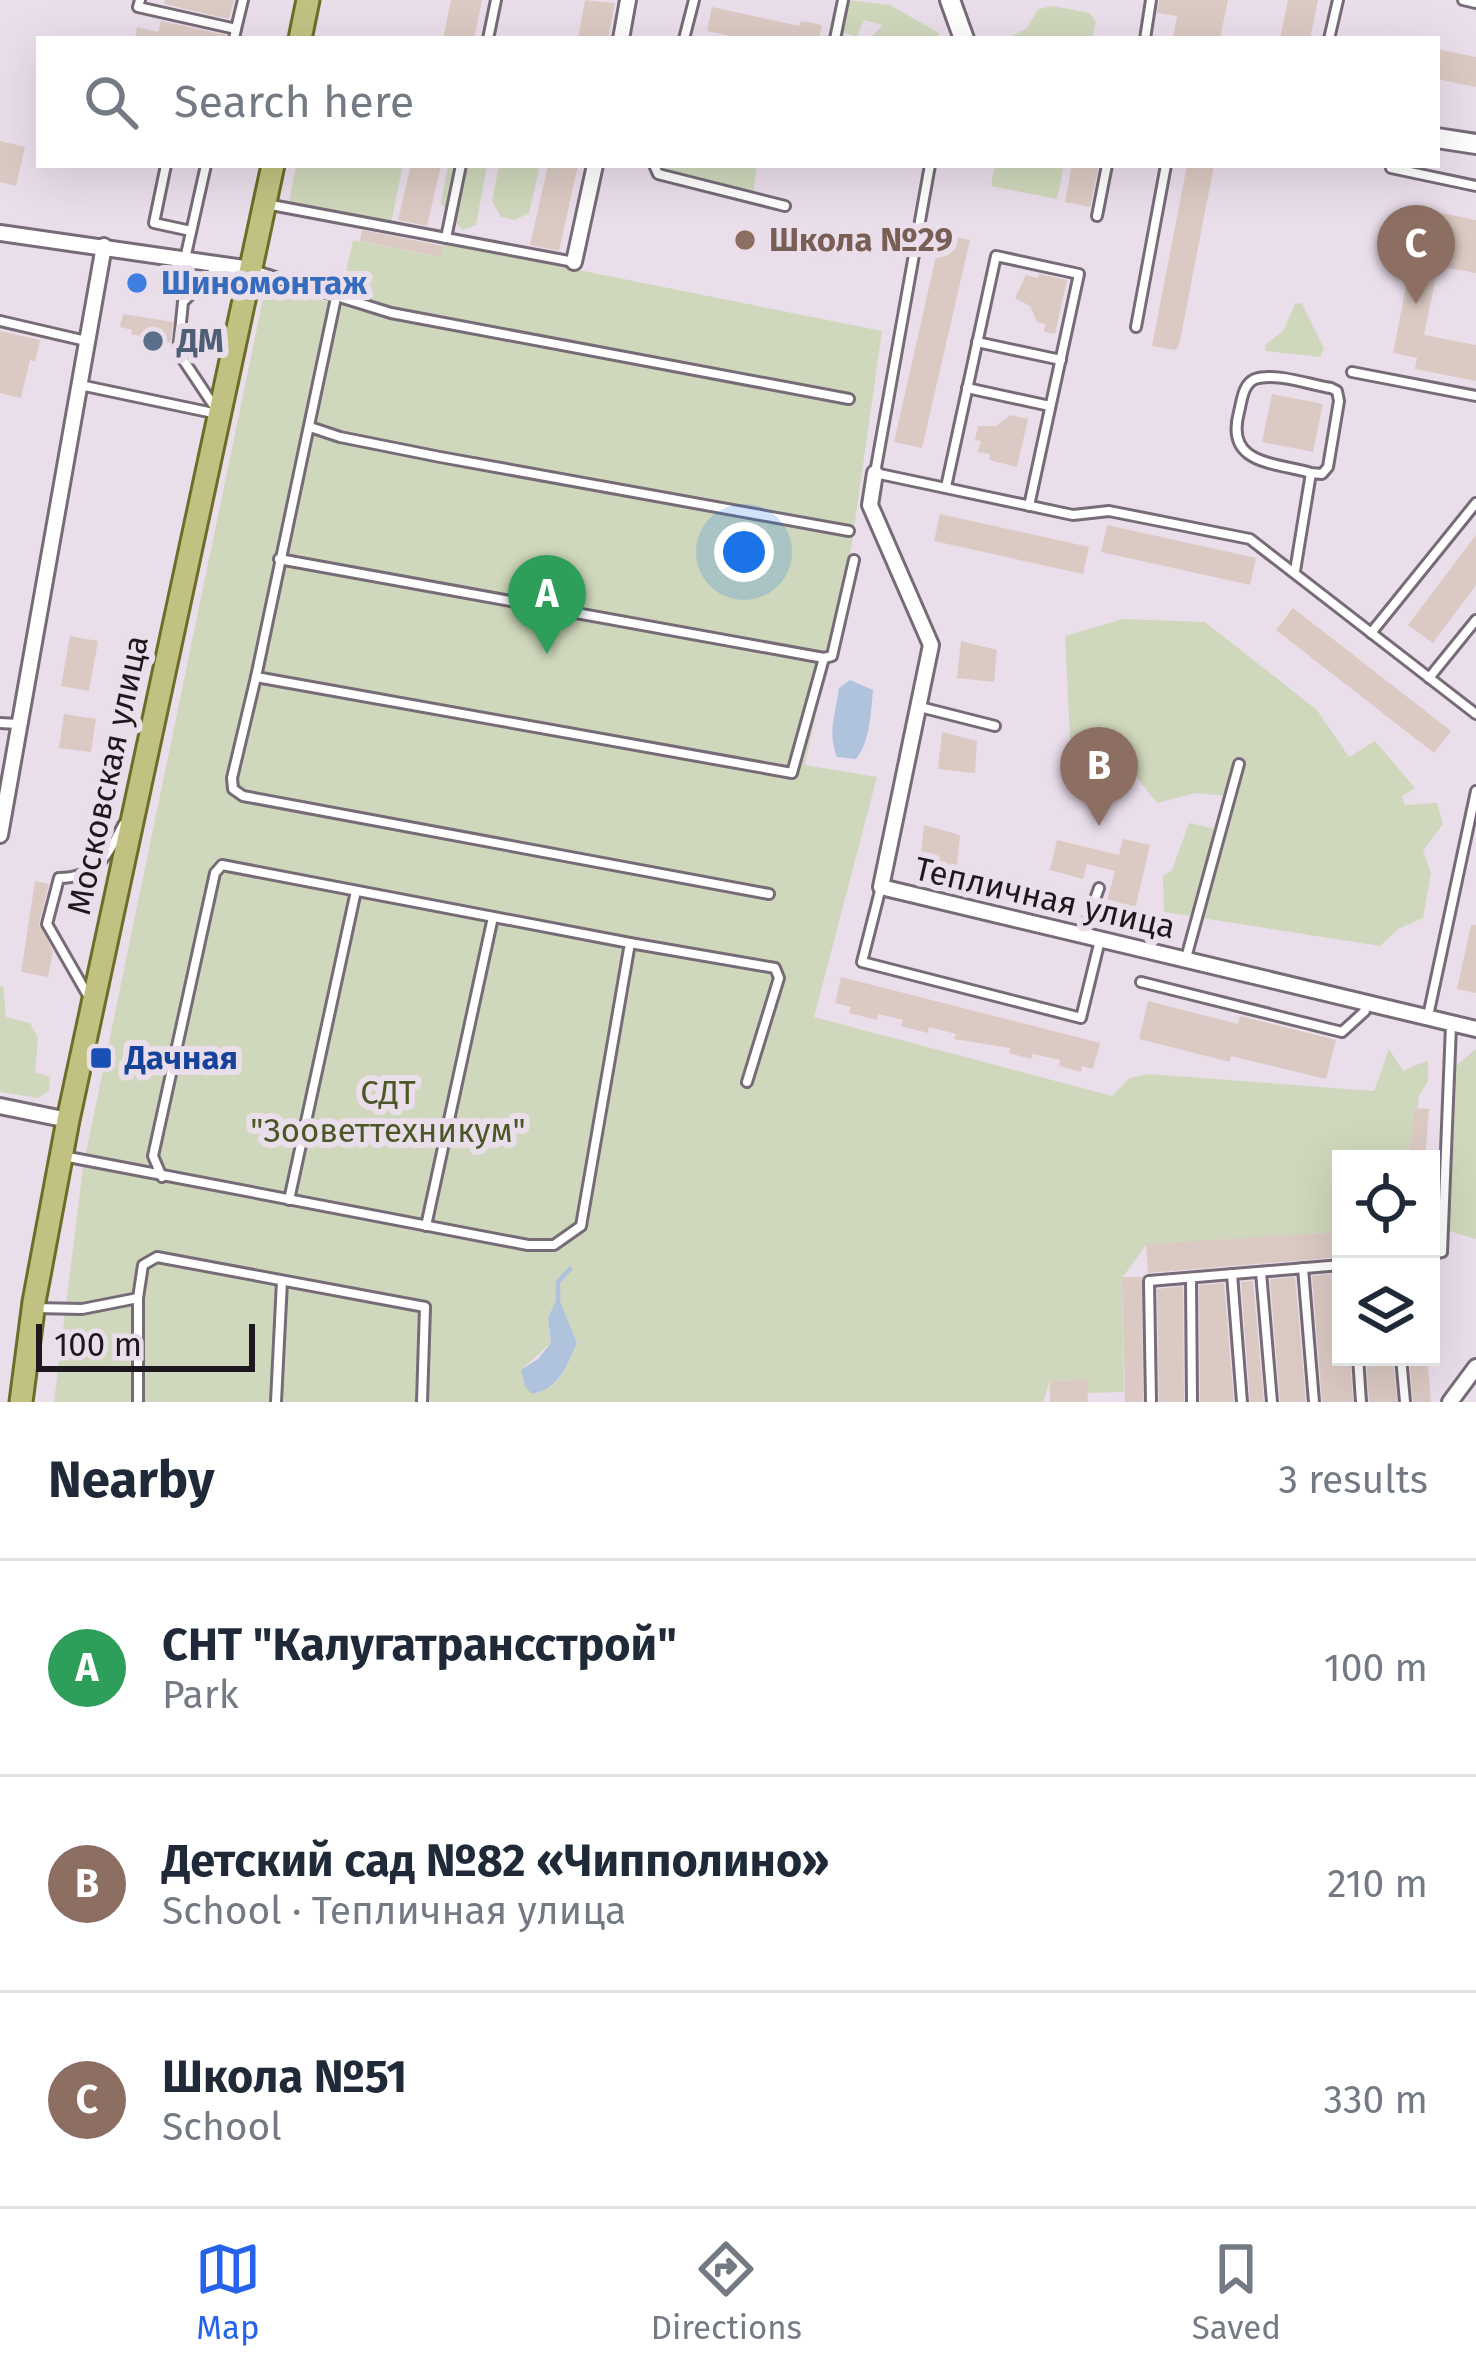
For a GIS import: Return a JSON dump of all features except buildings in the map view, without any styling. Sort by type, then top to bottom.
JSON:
[{"type":"main road","points":[[304,36],[308,0]]},
{"type":"main road","name":"Московская улица","points":[[21,1402],[33,1308],[68,1120],[272,168]]},
{"type":"street","points":[[622,36],[628,0]]},
{"type":"street","points":[[950,0],[960,36]]},
{"type":"street","points":[[1440,138],[1476,144]]},
{"type":"street","points":[[574,262],[594,168]]},
{"type":"street","points":[[0,232],[250,269]]},
{"type":"street","points":[[0,835],[104,246]]},
{"type":"street","name":"Тепличная улица","points":[[875,473],[870,505],[931,645],[881,886],[1476,1029]]},
{"type":"street","points":[[0,1106],[68,1120]]},
{"type":"street","points":[[1450,1402],[1476,1367]]},
{"type":"lane","points":[[140,0],[138,7],[235,34],[243,0]]},
{"type":"lane","points":[[489,36],[496,0]]},
{"type":"lane","points":[[685,36],[694,0]]},
{"type":"lane","points":[[836,36],[843,0]]},
{"type":"lane","points":[[1145,36],[1151,0]]},
{"type":"lane","points":[[1330,36],[1338,0]]},
{"type":"lane","points":[[1463,0],[1476,2]]},
{"type":"lane","points":[[165,168],[154,223],[191,231]]},
{"type":"lane","points":[[185,259],[205,168]]},
{"type":"lane","points":[[446,238],[460,168]]},
{"type":"lane","points":[[655,168],[658,174],[785,206]]},
{"type":"lane","points":[[929,168],[875,473],[1073,515],[1108,511],[1250,539],[1476,714]]},
{"type":"lane","points":[[1097,216],[1106,168]]},
{"type":"lane","points":[[1136,327],[1165,168]]},
{"type":"lane","points":[[1391,169],[1476,186]]},
{"type":"lane","points":[[265,204],[574,262]]},
{"type":"lane","points":[[946,487],[996,256],[1079,274],[1029,506]]},
{"type":"lane","points":[[219,415],[178,352],[183,302],[221,264]]},
{"type":"lane","points":[[250,269],[391,313],[849,399]]},
{"type":"lane","points":[[337,293],[233,789],[243,796],[769,894]]},
{"type":"lane","points":[[0,321],[86,340]]},
{"type":"lane","points":[[977,342],[1060,360]]},
{"type":"lane","points":[[1352,372],[1476,396]]},
{"type":"lane","points":[[1265,378],[1337,391],[1328,467],[1322,474],[1311,473],[1249,456],[1239,448],[1233,434],[1245,387],[1252,380],[1265,378]]},
{"type":"lane","points":[[78,385],[219,415]]},
{"type":"lane","points":[[967,388],[1050,406]]},
{"type":"lane","points":[[310,427],[440,457],[850,531]]},
{"type":"lane","points":[[1294,571],[1311,473]]},
{"type":"lane","points":[[1371,633],[1476,503]]},
{"type":"lane","points":[[279,559],[824,658],[832,656],[854,560]]},
{"type":"lane","points":[[1429,677],[1476,620]]},
{"type":"lane","points":[[256,677],[792,773],[824,658]]},
{"type":"lane","points":[[919,706],[994,726]]},
{"type":"lane","points":[[0,723],[19,724]]},
{"type":"lane","points":[[1186,959],[1238,764]]},
{"type":"lane","points":[[94,1004],[46,924],[59,878],[85,873],[107,857],[139,791]]},
{"type":"lane","points":[[1427,1018],[1476,791]]},
{"type":"lane","points":[[162,1177],[153,1156],[214,873],[222,865],[776,968],[779,978],[747,1082]]},
{"type":"lane","points":[[881,886],[862,962],[1082,1018],[1093,937],[1087,922],[1100,887]]},
{"type":"lane","points":[[289,1200],[356,891]]},
{"type":"lane","points":[[426,1226],[493,917]]},
{"type":"lane","points":[[62,1156],[528,1245],[554,1245],[581,1226],[630,943]]},
{"type":"lane","points":[[1141,982],[1342,1032],[1365,1011],[1364,1003]]},
{"type":"lane","points":[[1440,1252],[1451,1024]]},
{"type":"lane","points":[[138,1402],[143,1265],[158,1257],[424,1307],[422,1402]]},
{"type":"lane","points":[[1151,1402],[1148,1281],[1332,1266]]},
{"type":"lane","points":[[1303,1268],[1314,1402]]},
{"type":"lane","points":[[1262,1272],[1272,1402]]},
{"type":"lane","points":[[1232,1274],[1242,1402]]},
{"type":"lane","points":[[1191,1278],[1192,1402]]},
{"type":"lane","points":[[276,1402],[282,1281]]},
{"type":"lane","points":[[33,1308],[82,1309],[139,1298]]},
{"type":"lane","points":[[1359,1366],[1361,1402]]},
{"type":"lane","points":[[1402,1366],[1405,1402]]},
{"type":"green space","points":[[848,0],[890,5],[939,33],[872,36],[883,25],[864,20],[857,36],[840,32]]},
{"type":"green space","points":[[1053,6],[1090,13],[1096,22],[1093,36],[1012,36],[1027,28],[1038,9]]},
{"type":"green space","points":[[295,168],[402,168],[391,223],[289,203]]},
{"type":"green space","points":[[447,168],[486,168],[476,225],[462,230],[441,203]]},
{"type":"green space","points":[[499,168],[539,168],[529,213],[515,220],[501,217],[492,201]]},
{"type":"green space","points":[[659,168],[757,168],[753,195],[660,172]]},
{"type":"green space","points":[[994,168],[1063,168],[1057,199],[991,186]]},
{"type":"green space","name":"СДТ \"Зооветтехникум\"","points":[[353,240],[440,257],[444,243],[882,331],[852,543],[805,765],[877,777],[814,1017],[1112,1096],[1130,1078],[1149,1074],[1374,1091],[1389,1049],[1403,1071],[1428,1060],[1414,1150],[1332,1150],[1332,1233],[1146,1245],[1122,1278],[1124,1392],[1087,1393],[1086,1380],[1050,1381],[1043,1402],[54,1402],[83,1167],[265,289],[339,304]],"holes":[[[558,1297],[577,1343],[556,1382],[533,1394],[521,1370],[551,1343],[548,1318]]]},
{"type":"green space","points":[[1302,303],[1324,349],[1320,357],[1266,351],[1265,345],[1283,331],[1295,304]]},
{"type":"green space","points":[[1123,619],[1205,622],[1317,710],[1349,757],[1375,741],[1415,788],[1402,796],[1405,805],[1437,803],[1443,824],[1423,851],[1431,873],[1423,918],[1398,929],[1380,946],[1164,912],[1163,876],[1172,870],[1189,823],[1225,831],[1236,797],[1196,793],[1157,803],[1130,769],[1100,786],[1070,737],[1065,636]]},
{"type":"green space","points":[[0,986],[6,1017],[30,1023],[38,1038],[35,1072],[50,1077],[49,1091],[38,1098],[0,1092]]},
{"type":"green space","points":[[1476,1049],[1476,1239],[1449,1231],[1456,1066]]},
{"type":"water","points":[[850,680],[873,690],[867,735],[856,759],[837,757],[833,738],[839,688]]},
{"type":"water","points":[[558,1296],[577,1343],[555,1382],[532,1394],[521,1370],[551,1343],[548,1318]]},
{"type":"waterway","points":[[558,1300],[558,1282],[570,1269]]},
{"type":"place","name":"Школа №29","points":[[745,240]]},
{"type":"place","name":"Шиномонтаж","points":[[137,283]]},
{"type":"place","name":"Школа №51","points":[[1416,304]]},
{"type":"place","name":"ДМ","points":[[153,341]]},
{"type":"place","name":"СНТ \"Калугатрансстрой\"","points":[[547,654]]},
{"type":"place","name":"Детский сад №82 «Чипполино»","points":[[1099,826]]},
{"type":"place","name":"Дачная","points":[[101,1058]]}]
